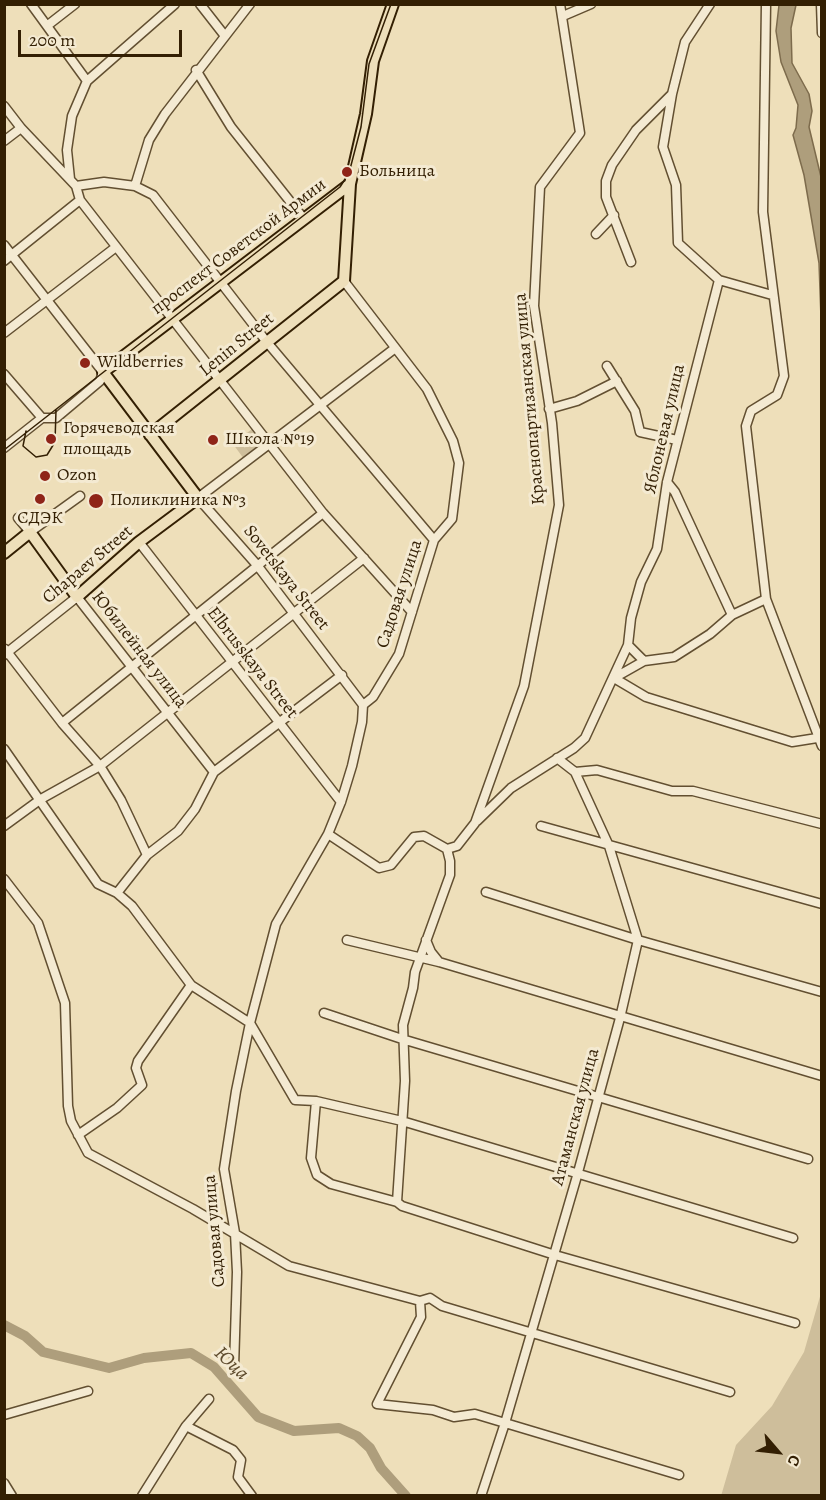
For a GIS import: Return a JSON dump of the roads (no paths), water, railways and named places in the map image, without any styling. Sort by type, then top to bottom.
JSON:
[{"type":"main road","name":"проспект Советской Армии","points":[[103,372],[170,318],[350,184],[366,114],[373,61],[393,4]]},
{"type":"main road","points":[[344,280],[350,184]]},
{"type":"main road","name":"Lenin Street","points":[[150,435],[344,280]]},
{"type":"main road","name":"Sovetskaya Street","points":[[103,372],[198,498]]},
{"type":"main road","name":"Chapaev Street","points":[[77,597],[139,542],[198,498]]},
{"type":"main road","points":[[4,553],[30,532]]},
{"type":"main road","name":"Юбилейная улица","points":[[30,532],[77,597]]},
{"type":"street","points":[[32,4],[87,81]]},
{"type":"street","points":[[48,25],[75,4]]},
{"type":"street","points":[[70,178],[67,150],[72,116],[87,81],[175,4]]},
{"type":"street","points":[[200,4],[225,36]]},
{"type":"street","points":[[135,186],[149,140],[196,70],[250,4]]},
{"type":"street","name":"Краснопартизанская улица","points":[[447,849],[457,846],[475,823],[524,686],[559,505],[549,409],[534,306],[540,188],[580,133],[560,4]]},
{"type":"street","points":[[562,16],[591,4]]},
{"type":"street","points":[[710,4],[685,42],[672,94],[663,147],[676,185],[678,243],[719,280],[772,295]]},
{"type":"street","points":[[766,4],[763,212],[783,376],[777,395],[751,411],[746,426],[766,599],[819,742],[792,742],[646,697],[614,678],[644,661],[674,657],[710,634],[732,615],[766,599]]},
{"type":"street","points":[[821,4],[822,33]]},
{"type":"street","points":[[196,70],[231,127],[304,219]]},
{"type":"street","points":[[631,262],[606,197],[606,181],[612,165],[636,130],[672,94]]},
{"type":"street","points":[[4,106],[21,128],[70,178],[76,186],[80,200],[323,513],[412,612]]},
{"type":"street","points":[[4,141],[21,128]]},
{"type":"street","points":[[76,186],[104,182],[135,186],[153,195],[267,341],[434,540]]},
{"type":"street","points":[[8,258],[80,200]]},
{"type":"street","points":[[596,234],[614,215]]},
{"type":"street","name":"Sovetskaya Street","points":[[4,245],[8,258],[47,300],[103,372]]},
{"type":"street","points":[[4,333],[116,247]]},
{"type":"street","name":"Садовая улица","points":[[234,1367],[237,1304],[235,1233],[224,1169],[236,1091],[250,1023],[276,924],[328,834],[341,802],[362,722],[363,705],[373,697],[399,654],[434,540],[452,519],[459,463],[440,412],[427,389],[394,349],[344,280]]},
{"type":"street","name":"Яблоневая улица","points":[[475,823],[510,788],[574,748],[585,738],[614,678],[628,645],[641,582],[657,549],[667,482],[719,280]]},
{"type":"street","name":"Chapaev Street","points":[[198,498],[394,349]]},
{"type":"street","points":[[607,366],[635,411],[640,432],[677,440]]},
{"type":"street","name":"проспект Советской Армии","points":[[4,448],[42,418],[56,418],[99,381],[103,372]]},
{"type":"street","points":[[4,374],[42,418]]},
{"type":"street","points":[[549,409],[578,401],[617,381]]},
{"type":"street","points":[[667,482],[675,492],[732,615]]},
{"type":"street","points":[[30,532],[80,496]]},
{"type":"street","name":"Sovetskaya Street","points":[[198,498],[257,565],[363,705]]},
{"type":"street","points":[[62,723],[323,513]]},
{"type":"street","name":"Юбилейная улица","points":[[18,518],[30,532]]},
{"type":"street","name":"Elbrusskaya Street","points":[[139,542],[194,617],[341,802]]},
{"type":"street","points":[[4,826],[40,799],[100,766],[168,715],[292,613],[364,558]]},
{"type":"street","name":"Chapaev Street","points":[[6,652],[77,597]]},
{"type":"street","name":"Юбилейная улица","points":[[77,597],[214,772]]},
{"type":"street","points":[[628,645],[644,661]]},
{"type":"street","points":[[6,652],[62,723],[100,766],[121,800],[147,855]]},
{"type":"street","points":[[117,893],[147,855],[178,831],[195,809],[214,772],[342,675]]},
{"type":"street","points":[[4,749],[98,884],[117,893],[132,906],[191,985],[250,1023],[295,1100],[316,1101],[402,1121],[577,1176],[793,1238]]},
{"type":"street","points":[[557,758],[575,772],[609,846],[638,940]]},
{"type":"street","points":[[575,772],[597,770],[672,791],[693,791],[822,824]]},
{"type":"street","points":[[541,826],[822,904]]},
{"type":"street","points":[[328,834],[379,868],[391,866],[414,837],[423,836],[447,849],[450,861],[450,875],[419,958],[403,1025],[402,1121],[397,1202]]},
{"type":"street","points":[[4,879],[38,923],[65,1003],[68,1106],[78,1135],[88,1153],[235,1233],[289,1266],[420,1301],[430,1298],[442,1306],[730,1392]]},
{"type":"street","points":[[486,892],[638,940],[822,992]]},
{"type":"street","points":[[347,940],[439,962],[620,1018],[822,1076]]},
{"type":"street","points":[[426,940],[431,952],[439,962]]},
{"type":"street","name":"Атаманская улица","points":[[481,1496],[555,1255],[620,1018],[638,940]]},
{"type":"street","points":[[78,1135],[117,1108],[142,1085],[136,1068],[138,1061],[191,985]]},
{"type":"street","points":[[324,1013],[403,1040],[808,1159]]},
{"type":"street","points":[[316,1101],[311,1146],[317,1175],[332,1184],[397,1202],[402,1206],[555,1255],[795,1323]]},
{"type":"street","points":[[420,1301],[422,1317],[377,1404],[433,1410],[454,1417],[475,1414],[679,1475]]},
{"type":"street","points":[[4,1415],[88,1391]]},
{"type":"street","points":[[142,1496],[186,1426],[209,1399]]},
{"type":"street","points":[[186,1426],[233,1450],[241,1460],[238,1477],[252,1496]]},
{"type":"street","points":[[4,1483],[12,1496]]},
{"type":"waterway","name":"Юца","points":[[4,1325],[25,1336],[43,1352],[109,1368],[144,1358],[191,1353],[214,1367],[258,1417],[294,1431],[339,1428],[357,1436],[370,1448],[381,1468],[406,1496]]},
{"type":"tram line","points":[[4,450],[340,187],[349,173],[361,127],[369,64],[391,4]]},
{"type":"tram line","points":[[26,431],[23,446],[36,457],[47,455],[55,442],[56,410]]},
{"type":"place","name":"Больница","points":[[347,172]]},
{"type":"place","name":"Wildberries","points":[[85,363]]},
{"type":"place","name":"Горячеводская площадь","points":[[51,439]]},
{"type":"place","name":"Школа №19","points":[[213,440]]},
{"type":"place","name":"Ozon","points":[[45,476]]},
{"type":"place","name":"СДЭК","points":[[40,499]]},
{"type":"place","name":"Поликлиника №3","points":[[96,501]]}]
